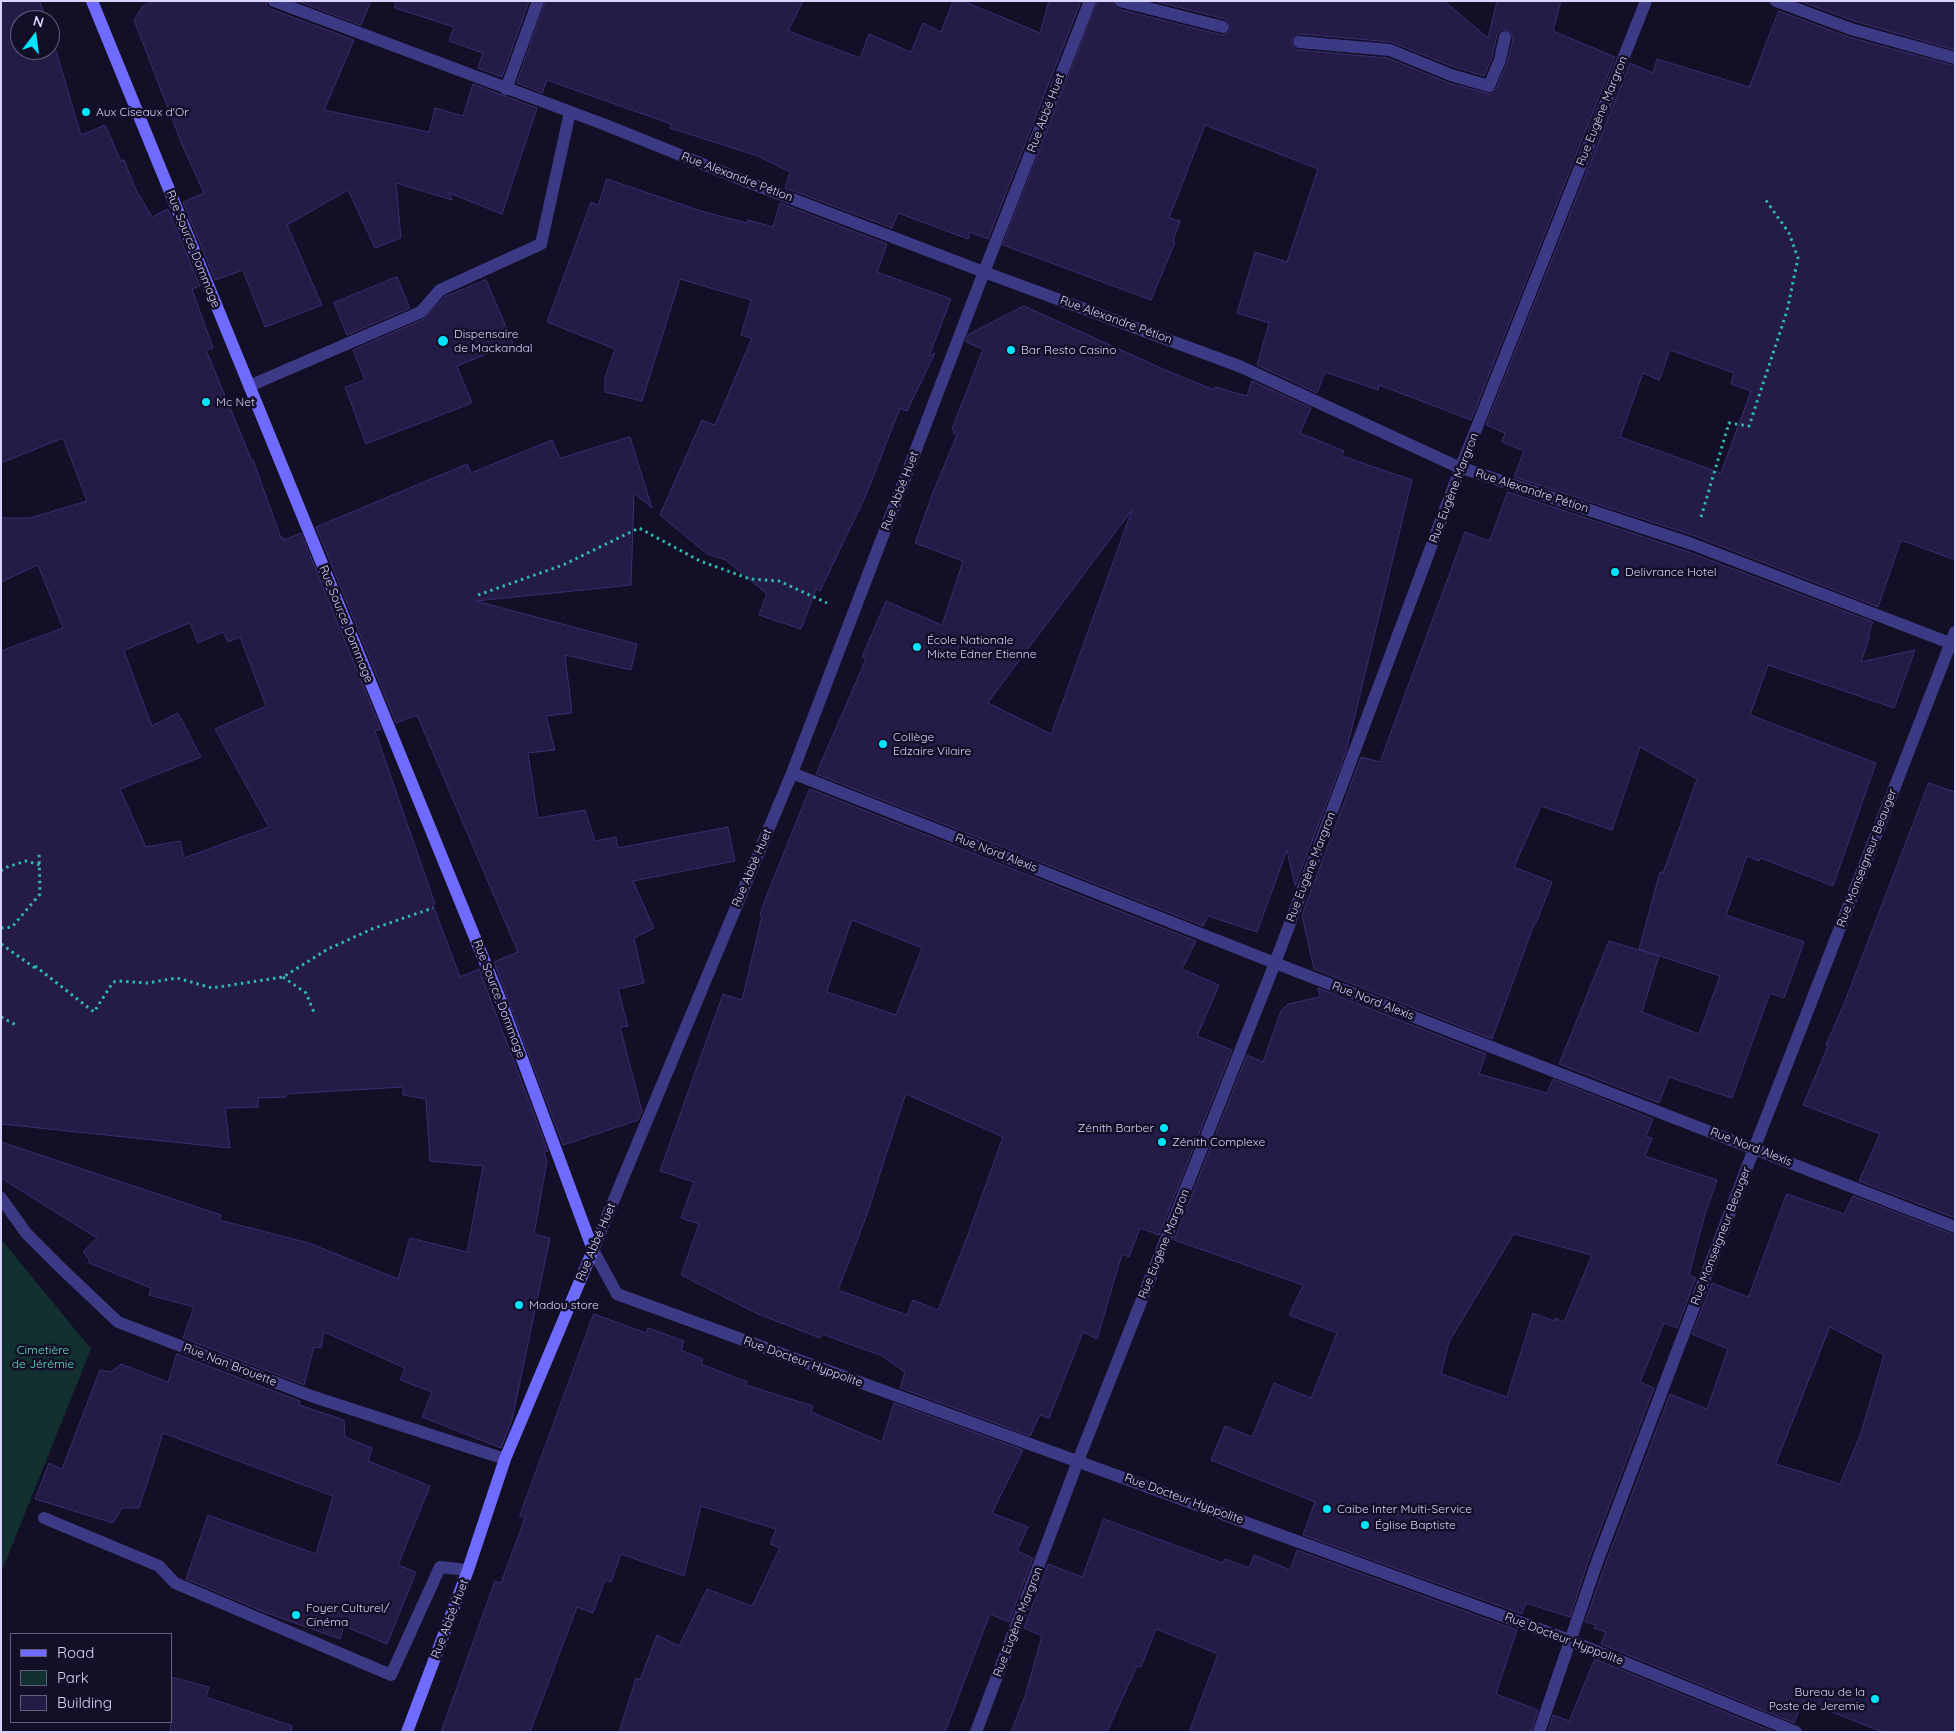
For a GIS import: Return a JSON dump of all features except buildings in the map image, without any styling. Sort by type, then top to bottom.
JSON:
[{"type":"main road","name":"Rue Source Dommage","points":[[92,1],[500,999],[593,1250]]},
{"type":"main road","name":"Rue Abbé Huet","points":[[407,1732],[468,1570],[505,1459],[593,1250]]},
{"type":"street","name":"Rue Alexandre Pétion","points":[[274,1],[570,112],[984,272],[1239,366],[1461,467],[1692,544],[1953,640]]},
{"type":"street","points":[[506,89],[538,1]]},
{"type":"street","name":"Rue Abbé Huet","points":[[593,1250],[792,773],[1090,1]]},
{"type":"street","points":[[1120,1],[1223,27]]},
{"type":"street","name":"Rue Eugène Margron","points":[[976,1732],[1078,1461],[1275,963],[1461,467],[1646,1]]},
{"type":"street","points":[[1776,1],[1850,29],[1955,58]]},
{"type":"street","points":[[1299,42],[1390,50],[1451,75],[1489,86],[1500,60],[1505,37]]},
{"type":"street","points":[[249,386],[421,312],[440,290],[541,244],[570,112]]},
{"type":"street","name":"Rue Monseigneur Beauger","points":[[1539,1732],[1569,1640],[1754,1149],[1953,640]]},
{"type":"street","name":"Rue Nord Alexis","points":[[792,773],[1955,1227]]},
{"type":"street","name":"Rue Nan Brouette","points":[[1,1198],[26,1232],[118,1322],[311,1396],[505,1459]]},
{"type":"street","name":"Rue Docteur Hyppolite","points":[[593,1250],[617,1294],[1569,1640],[1796,1732]]},
{"type":"street","points":[[44,1518],[159,1566],[175,1583],[391,1675],[440,1567],[468,1570]]},
{"type":"path","points":[[1692,544],[1729,423],[1749,426],[1787,311],[1798,258],[1789,233],[1766,199]]},
{"type":"path","points":[[478,595],[563,566],[639,528],[700,561],[750,579],[779,581],[852,614]]},
{"type":"path","points":[[1,928],[12,927],[40,894],[39,852]]},
{"type":"path","points":[[1,870],[26,861],[40,865]]},
{"type":"path","points":[[35,966],[94,1012],[113,982],[119,980],[147,983],[177,978],[212,988],[282,978],[328,949],[372,929],[459,899]]},
{"type":"path","points":[[1,944],[10,948],[49,978]]},
{"type":"path","points":[[282,978],[306,993],[315,1016]]},
{"type":"path","points":[[1,1017],[18,1026]]},
{"type":"green space","name":"Cimetière de Jérémie","points":[[1,1239],[91,1349],[1,1573]]},
{"type":"place","name":"Aux Ciseaux d'Or","points":[[86,112]]},
{"type":"place","name":"Dispensaire de Mackandal","points":[[443,341]]},
{"type":"place","name":"Bar Resto Casino","points":[[1011,350]]},
{"type":"place","name":"Mc Net","points":[[206,402]]},
{"type":"place","name":"Delivrance Hotel","points":[[1615,572]]},
{"type":"place","name":"École Nationale Mixte Edner Etienne","points":[[917,647]]},
{"type":"place","name":"Collège Edzaire Vilaire","points":[[883,744]]},
{"type":"place","name":"Zénith Barber","points":[[1164,1128]]},
{"type":"place","name":"Zénith Complexe","points":[[1162,1142]]},
{"type":"place","name":"Madou store","points":[[519,1305]]},
{"type":"place","name":"Caibe Inter Multi-Service","points":[[1327,1509]]},
{"type":"place","name":"Église Baptiste","points":[[1365,1525]]},
{"type":"place","name":"Foyer Culturel/ Cinéma","points":[[296,1615]]},
{"type":"place","name":"Bureau de la Poste de Jeremie","points":[[1875,1699]]}]
